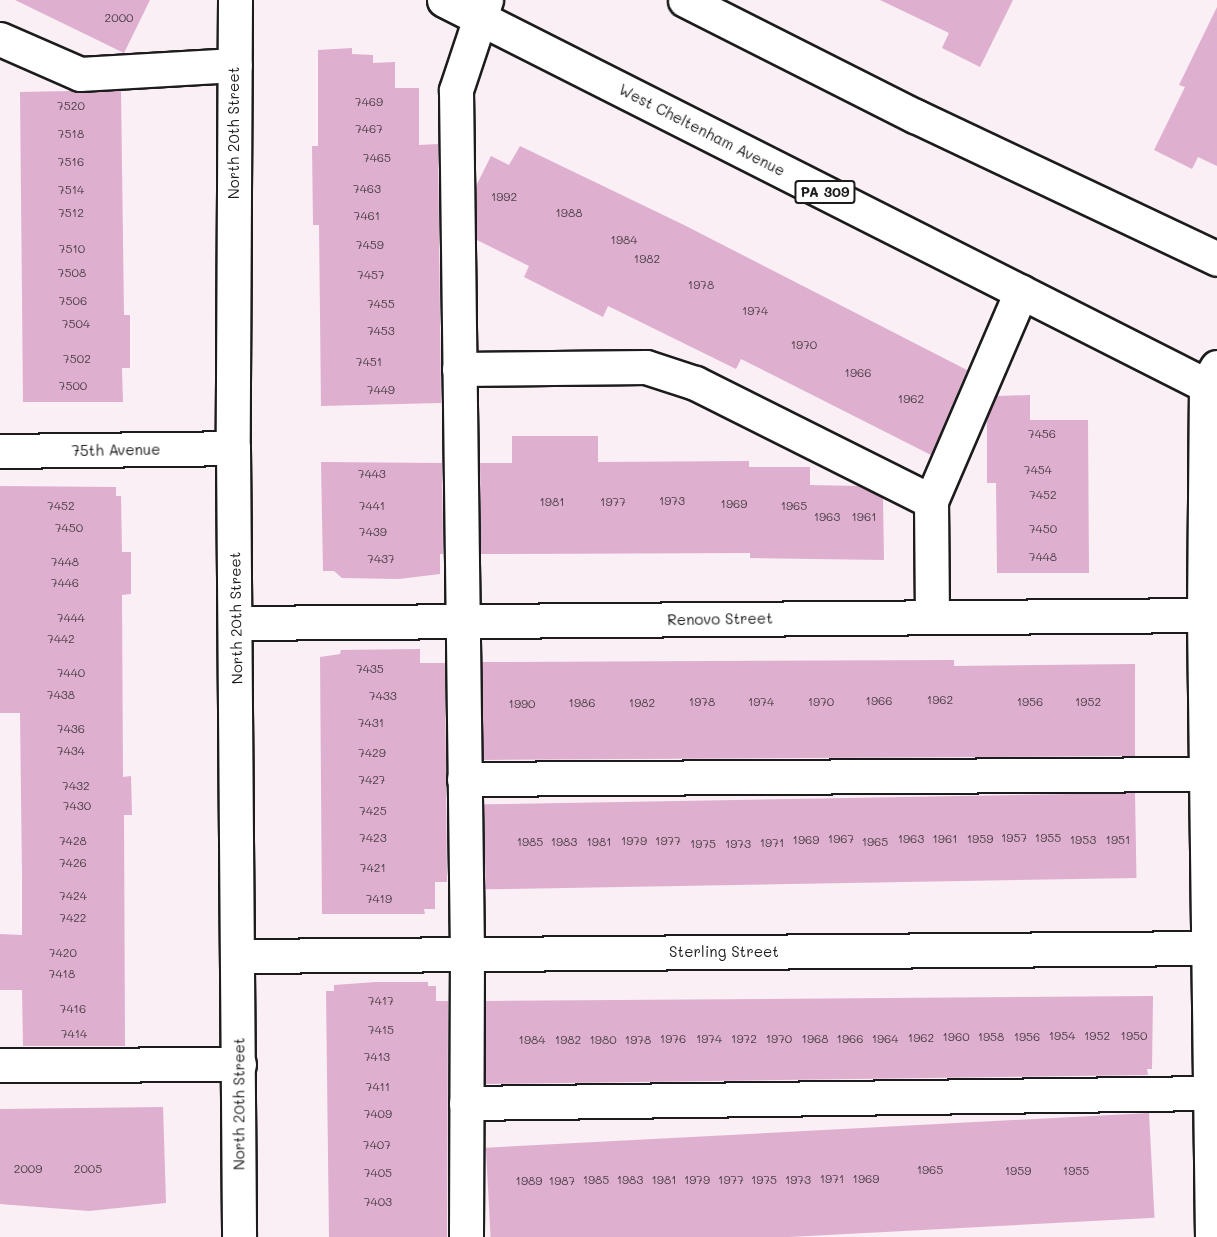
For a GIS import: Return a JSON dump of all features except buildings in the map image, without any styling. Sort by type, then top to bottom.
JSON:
[{"type":"main road","name":"North 20th Street","points":[[235,0],[233,448],[240,956],[239,1237]]},
{"type":"main road","name":"West Cheltenham Avenue","points":[[444,0],[482,8],[1021,292],[1213,381]]},
{"type":"main road","points":[[685,0],[915,116],[1217,259]]},
{"type":"main road","points":[[466,1237],[467,954],[456,90],[482,8]]},
{"type":"main road","points":[[0,39],[80,74],[235,65]]},
{"type":"main road","points":[[932,617],[931,501],[1021,292]]},
{"type":"main road","points":[[459,369],[646,367],[695,383],[931,501]]},
{"type":"main road","points":[[1212,1237],[1204,615],[1213,381]]},
{"type":"main road","name":"75th Avenue","points":[[0,451],[233,448]]},
{"type":"main road","name":"Renovo Street","points":[[236,623],[1204,615]]},
{"type":"main road","points":[[464,779],[1206,774]]},
{"type":"main road","name":"Sterling Street","points":[[240,956],[1208,948]]},
{"type":"main road","points":[[0,1065],[239,1064]]},
{"type":"main road","points":[[466,1103],[1210,1093]]}]
